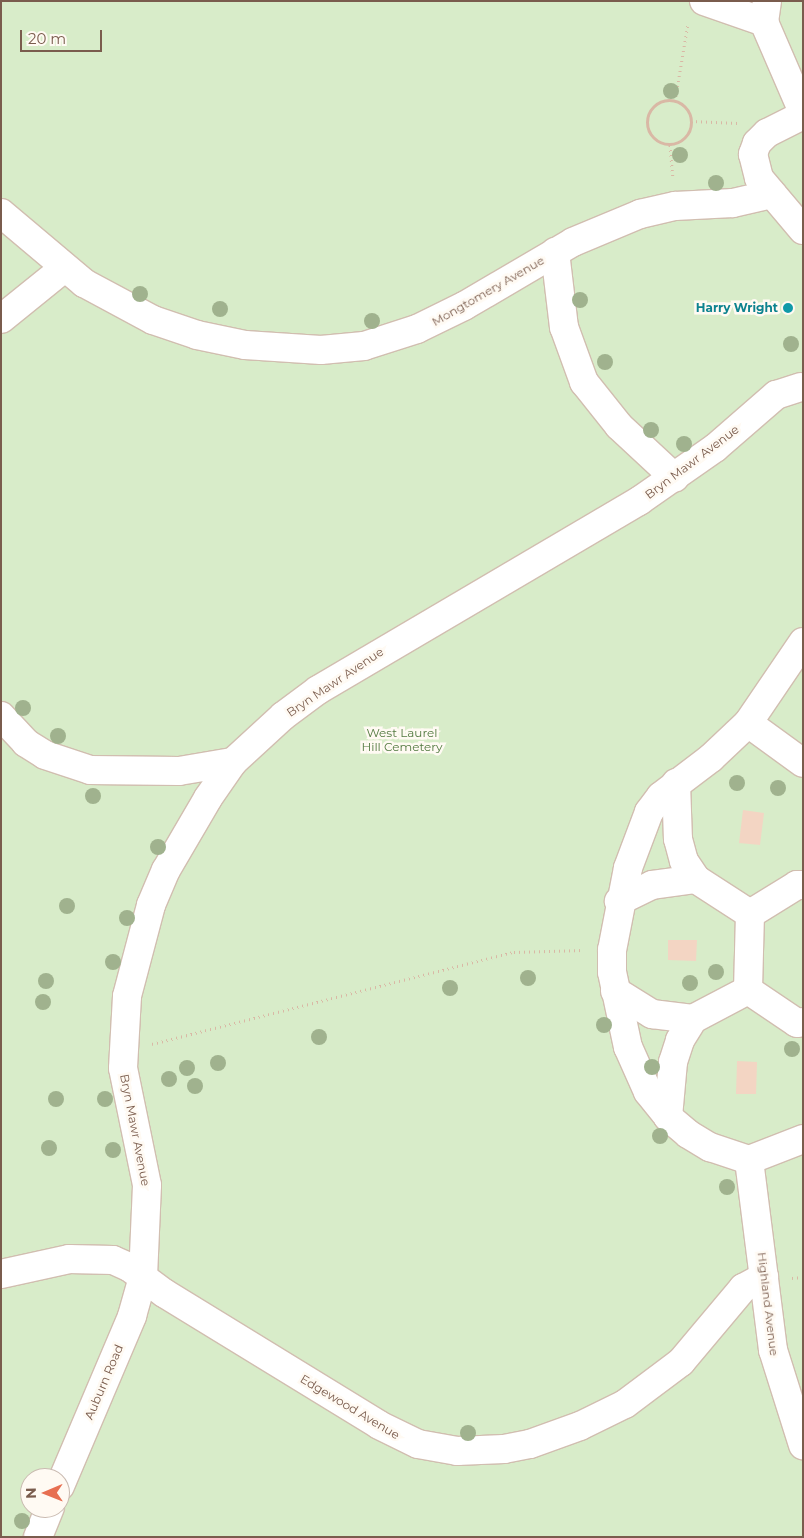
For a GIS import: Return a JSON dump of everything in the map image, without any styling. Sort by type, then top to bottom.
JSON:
[{"type":"lane","points":[[696,10],[766,11],[793,66],[803,114],[767,133],[756,143],[754,154],[759,178],[803,230]]},
{"type":"lane","name":"Mongtomery Avenue","points":[[1,213],[64,268],[125,306],[197,335],[268,348],[341,350],[390,339],[438,321],[555,252],[618,221],[675,206],[733,203],[772,194]]},
{"type":"lane","points":[[555,252],[564,327],[584,382],[612,419],[674,478]]},
{"type":"lane","points":[[1,320],[64,268]]},
{"type":"lane","name":"Bryn Mawr Avenue","points":[[143,1277],[147,1185],[126,1092],[122,1048],[126,996],[151,905],[184,837],[233,762],[283,716],[358,664],[562,548],[674,478],[770,400],[802,391]]},
{"type":"lane","points":[[803,642],[748,723],[712,758],[661,796],[643,824],[619,901],[612,950],[615,990],[620,1020],[636,1071],[648,1092],[668,1116],[688,1134],[710,1148],[749,1160],[803,1139]]},
{"type":"lane","points":[[1,716],[26,743],[45,755],[90,770],[179,771],[233,762]]},
{"type":"lane","points":[[748,723],[803,763]]},
{"type":"lane","points":[[676,783],[678,839],[684,861],[696,879],[750,914]]},
{"type":"lane","points":[[619,901],[652,886],[696,879]]},
{"type":"lane","points":[[750,914],[801,883]]},
{"type":"lane","points":[[748,990],[750,914]]},
{"type":"lane","points":[[615,990],[652,1014],[693,1019]]},
{"type":"lane","points":[[668,1116],[673,1062],[680,1040],[693,1019],[748,990]]},
{"type":"lane","points":[[748,990],[801,1025]]},
{"type":"lane","name":"Highland Avenue","points":[[749,1160],[772,1350],[803,1445]]},
{"type":"lane","name":"Edgewood Avenue","points":[[1,1274],[44,1262],[93,1258],[113,1260],[379,1425],[418,1444],[457,1451],[504,1449],[530,1444],[572,1430],[625,1404],[681,1362],[743,1288],[764,1277]]},
{"type":"lane","name":"Auburn Road","points":[[68,1468],[132,1316],[143,1277]]},
{"type":"lane","points":[[38,1537],[46,1518]]},
{"type":"path","points":[[675,101],[696,10]]},
{"type":"path","points":[[675,101],[686,108],[691,121],[683,140],[670,145],[656,141],[646,123],[655,104],[675,101]]},
{"type":"path","points":[[691,121],[739,123],[767,133]]},
{"type":"path","points":[[670,145],[675,206]]},
{"type":"path","points":[[122,1048],[157,1043],[523,950],[612,950]]},
{"type":"green space","name":"West Laurel Hill Cemetery","points":[[1,1],[803,1],[803,1537],[1,1537]]},
{"type":"building","points":[[743,810],[764,813],[760,845],[739,843]]},
{"type":"building","points":[[668,940],[697,940],[696,961],[668,960]]},
{"type":"building","points":[[737,1061],[757,1062],[756,1094],[736,1094]]},
{"type":"place","name":"Harry Wright","points":[[788,308]]}]
